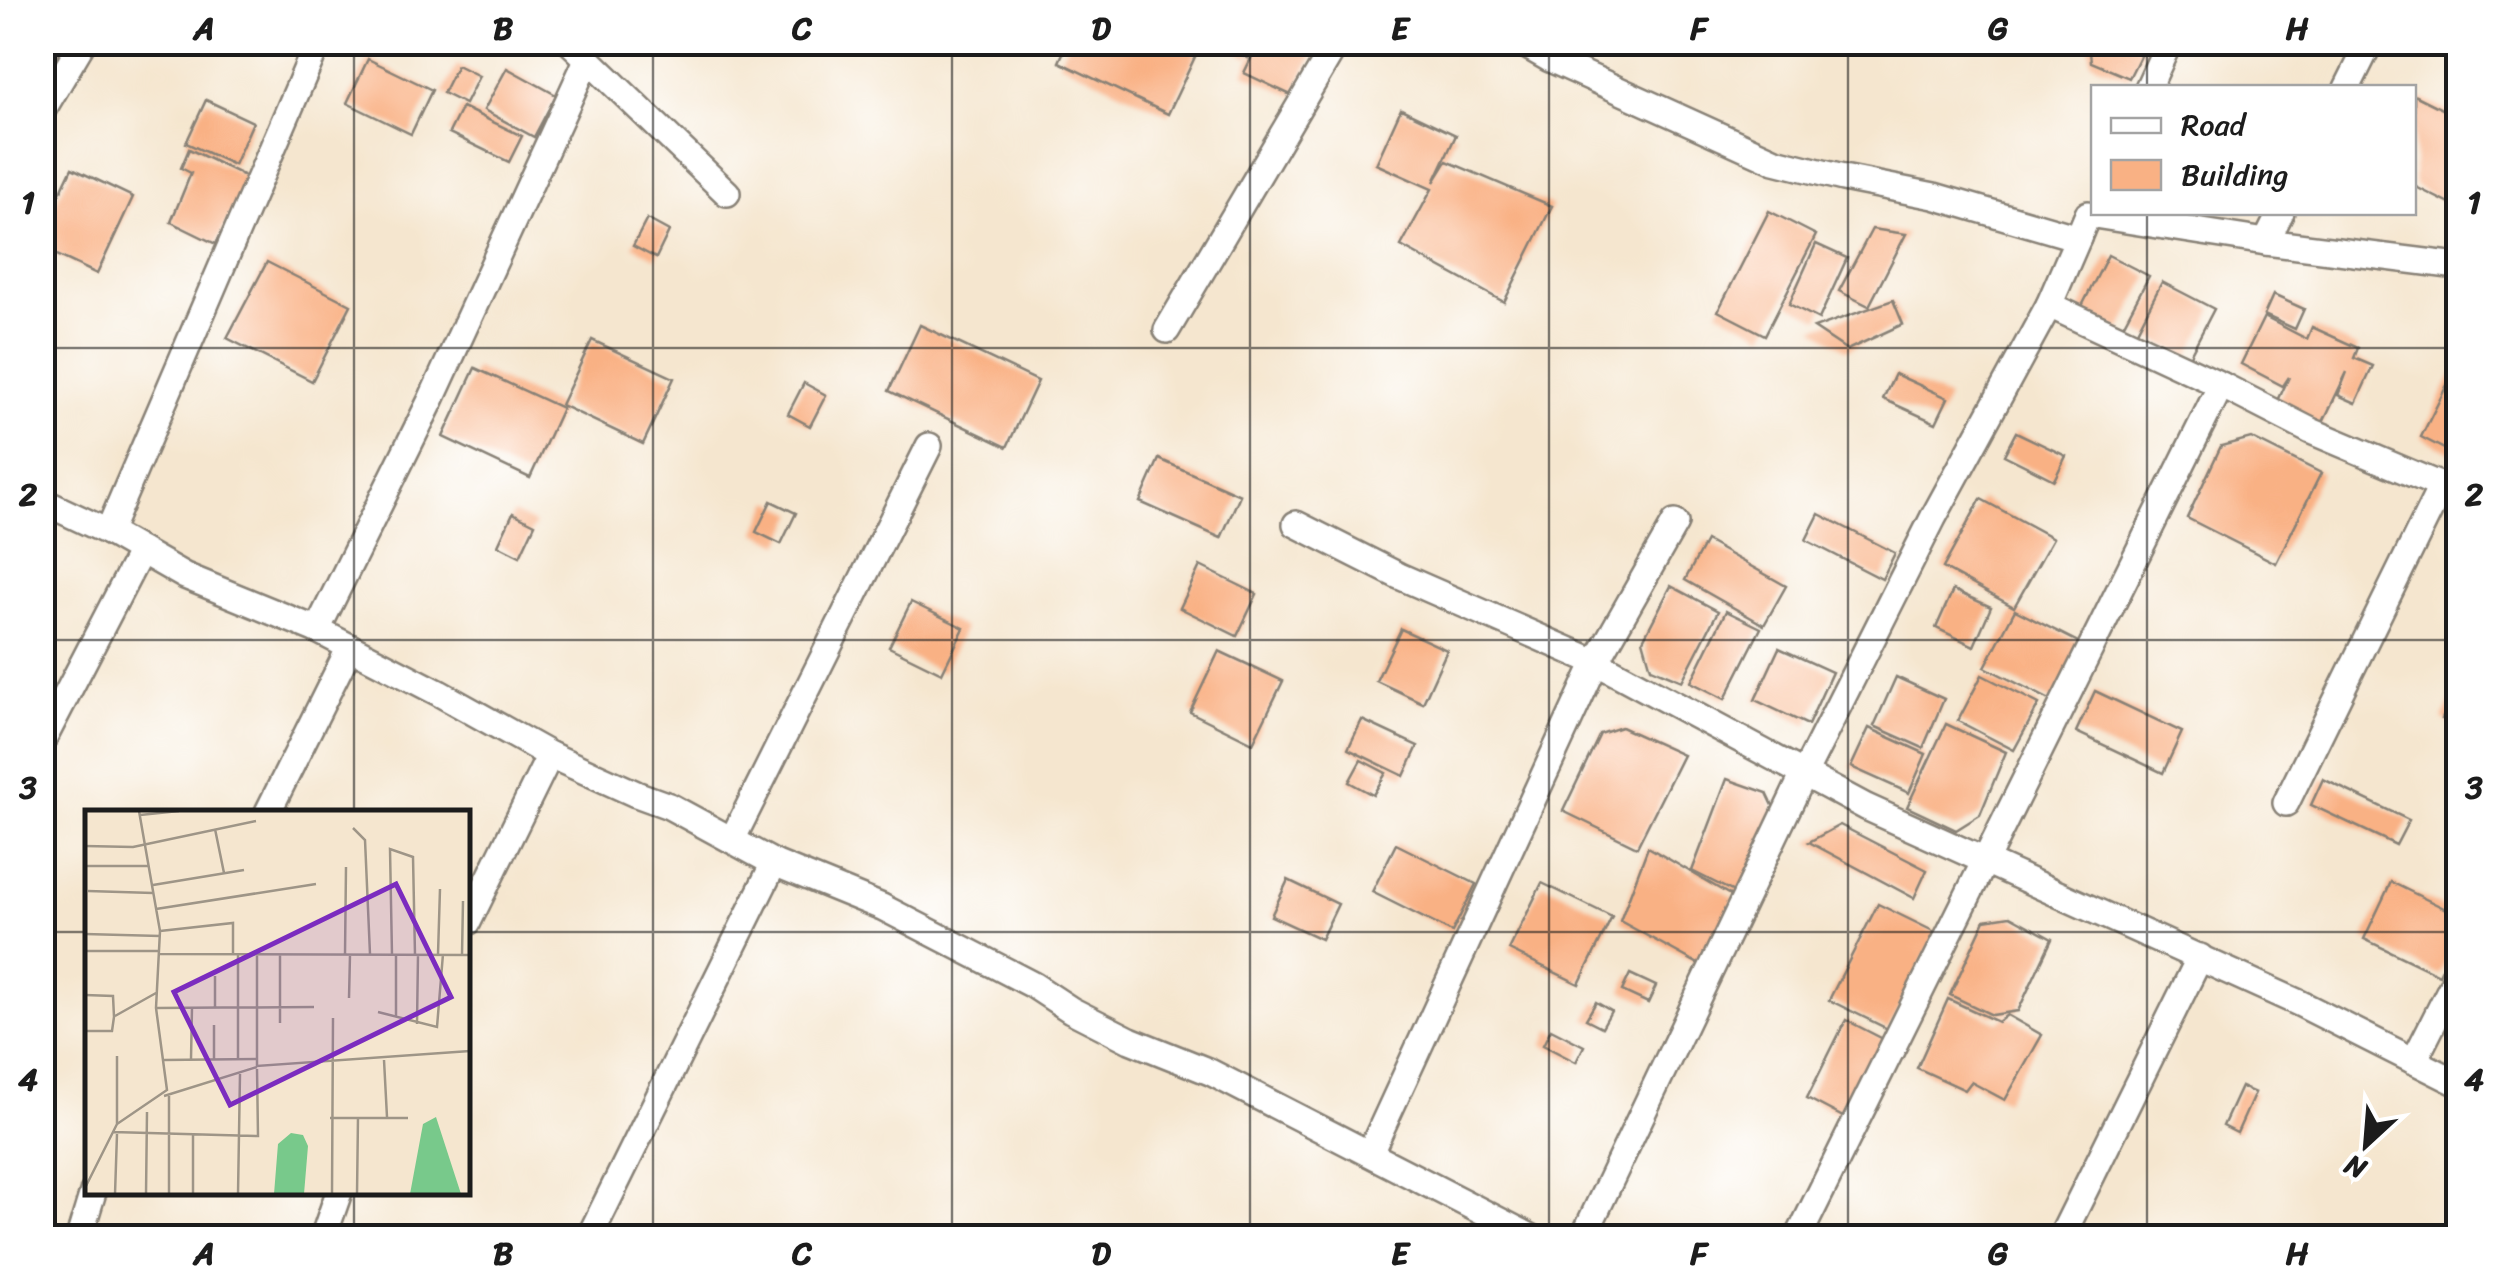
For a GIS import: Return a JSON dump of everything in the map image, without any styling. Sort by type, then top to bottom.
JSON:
[{"type":"street","points":[[42,110],[82,42]]},
{"type":"street","points":[[108,532],[318,42]]},
{"type":"street","points":[[1167,330],[1336,42]]},
{"type":"street","points":[[1520,42],[1775,161],[1934,196],[2078,238]]},
{"type":"street","points":[[2149,85],[2169,42]]},
{"type":"street","points":[[2348,85],[2370,42]]},
{"type":"street","points":[[317,630],[431,400],[578,51],[727,193]]},
{"type":"street","points":[[1582,1238],[1804,774],[1933,518],[2049,305],[2091,208]]},
{"type":"street","points":[[2127,215],[2266,242],[2458,266]]},
{"type":"street","points":[[2266,242],[2280,215]]},
{"type":"street","points":[[2049,305],[2221,384],[2311,431],[2450,489],[2286,803]]},
{"type":"street","points":[[1798,1238],[2221,384]]},
{"type":"street","points":[[732,840],[929,446]]},
{"type":"street","points":[[42,500],[186,576],[317,630],[550,755],[670,806],[774,864],[882,907],[1033,985],[1071,1010],[1130,1040],[1210,1072],[1532,1238]]},
{"type":"street","points":[[1370,1152],[1596,662],[1675,523]]},
{"type":"street","points":[[1296,524],[1398,576],[1596,662],[1866,807],[2300,1003],[2458,1082]]},
{"type":"street","points":[[42,742],[141,551]]},
{"type":"street","points":[[269,810],[350,647]]},
{"type":"street","points":[[470,918],[550,755]]},
{"type":"street","points":[[589,1238],[774,864]]},
{"type":"street","points":[[2060,1238],[2200,957]]},
{"type":"street","points":[[2414,1061],[2458,974]]},
{"type":"street","points":[[78,1238],[92,1195]]},
{"type":"street","points":[[323,1238],[338,1195]]},
{"type":"building","points":[[42,42],[64,42],[50,72],[42,68]]},
{"type":"building","points":[[1068,42],[1202,42],[1168,114],[1059,62]]},
{"type":"building","points":[[1216,42],[1256,42],[1248,58]]},
{"type":"building","points":[[1259,42],[1319,42],[1293,96],[1244,73]]},
{"type":"building","points":[[2089,42],[2147,42],[2129,78],[2091,62]]},
{"type":"building","points":[[368,59],[432,90],[411,134],[347,103]]},
{"type":"building","points":[[457,65],[479,76],[465,104],[443,93]]},
{"type":"building","points":[[507,68],[556,95],[534,137],[484,110]]},
{"type":"building","points":[[2416,96],[2458,117],[2458,186],[2450,204],[2416,187]]},
{"type":"building","points":[[206,100],[253,122],[234,165],[186,143]]},
{"type":"building","points":[[462,107],[522,136],[509,162],[449,133]]},
{"type":"building","points":[[1401,109],[1456,135],[1434,182],[1447,161],[1552,206],[1504,302],[1401,246],[1432,189],[1376,164]]},
{"type":"building","points":[[189,149],[249,178],[216,244],[171,222],[191,173],[181,168]]},
{"type":"building","points":[[72,168],[133,197],[97,274],[42,248],[42,231]]},
{"type":"building","points":[[1769,211],[1816,235],[1765,335],[1718,311]]},
{"type":"building","points":[[647,219],[669,231],[656,258],[633,246]]},
{"type":"building","points":[[1872,229],[1906,234],[1869,306],[1839,291]]},
{"type":"building","points":[[1816,244],[1847,258],[1819,319],[1789,304]]},
{"type":"building","points":[[2108,255],[2149,276],[2120,331],[2080,310]]},
{"type":"building","points":[[267,262],[351,305],[312,381],[227,338]]},
{"type":"building","points":[[2162,282],[2214,309],[2189,357],[2137,331]]},
{"type":"building","points":[[2273,295],[2304,309],[2295,329],[2264,315]]},
{"type":"building","points":[[1893,300],[1903,324],[1847,350],[1814,328]]},
{"type":"building","points":[[2264,317],[2307,339],[2312,327],[2358,348],[2354,358],[2373,366],[2356,403],[2338,395],[2347,372],[2321,426],[2276,405],[2289,377],[2283,386],[2241,364]]},
{"type":"building","points":[[920,325],[1038,381],[1007,447],[889,391]]},
{"type":"building","points":[[592,340],[674,378],[643,444],[561,405]]},
{"type":"building","points":[[475,368],[562,408],[530,478],[443,437]]},
{"type":"building","points":[[2453,373],[2458,376],[2458,456],[2421,437]]},
{"type":"building","points":[[1895,374],[1948,398],[1936,423],[1883,399]]},
{"type":"building","points":[[804,383],[826,395],[810,426],[788,414]]},
{"type":"building","points":[[2016,432],[2066,456],[2054,480],[2004,455]]},
{"type":"building","points":[[2251,438],[2321,473],[2276,563],[2187,518],[2221,446]]},
{"type":"building","points":[[1159,459],[1240,495],[1221,538],[1140,502]]},
{"type":"building","points":[[1981,499],[2053,538],[2014,607],[1943,568]]},
{"type":"building","points":[[771,501],[796,513],[781,544],[756,532]]},
{"type":"building","points":[[513,513],[535,524],[520,556],[498,545]]},
{"type":"building","points":[[1819,514],[1895,553],[1882,579],[1806,540]]},
{"type":"building","points":[[1706,541],[1786,586],[1764,625],[1685,580]]},
{"type":"building","points":[[1200,566],[1257,594],[1237,636],[1180,608]]},
{"type":"building","points":[[1671,586],[1718,611],[1682,681],[1651,668],[1643,640]]},
{"type":"building","points":[[1953,590],[1991,607],[1974,646],[1936,628]]},
{"type":"building","points":[[911,602],[964,628],[942,673],[889,647]]},
{"type":"building","points":[[2015,610],[2088,647],[2058,704],[1985,667]]},
{"type":"building","points":[[1726,611],[1761,628],[1725,699],[1691,682]]},
{"type":"building","points":[[1401,629],[1447,650],[1423,703],[1376,681]]},
{"type":"building","points":[[1779,648],[1832,672],[1808,725],[1755,700]]},
{"type":"building","points":[[1219,651],[1283,681],[1253,743],[1190,712]]},
{"type":"building","points":[[1982,675],[2039,704],[2014,750],[1958,721]]},
{"type":"building","points":[[1896,677],[1944,699],[1923,748],[1874,726]]},
{"type":"building","points":[[2458,686],[2458,727],[2442,719]]},
{"type":"building","points":[[2095,691],[2182,732],[2163,773],[2076,732]]},
{"type":"building","points":[[1362,720],[1418,746],[1404,776],[1348,749]]},
{"type":"building","points":[[1946,724],[2006,752],[1980,815],[1956,830],[1907,807]]},
{"type":"building","points":[[1621,727],[1683,755],[1637,847],[1563,811],[1600,734]]},
{"type":"building","points":[[1869,728],[1926,754],[1909,793],[1851,767]]},
{"type":"building","points":[[1361,760],[1386,773],[1373,795],[1349,782]]},
{"type":"building","points":[[1727,779],[1767,793],[1776,812],[1742,896],[1692,871]]},
{"type":"building","points":[[2323,779],[2409,820],[2396,845],[2311,805]]},
{"type":"building","points":[[1840,825],[1927,870],[1914,898],[1809,842]]},
{"type":"building","points":[[1396,844],[1476,884],[1452,932],[1372,892]]},
{"type":"building","points":[[1648,847],[1735,898],[1704,967],[1620,921]]},
{"type":"building","points":[[1288,880],[1338,904],[1321,939],[1271,916]]},
{"type":"building","points":[[2391,882],[2458,915],[2458,935],[2439,975],[2364,939]]},
{"type":"building","points":[[1542,883],[1612,917],[1579,984],[1509,950]]},
{"type":"building","points":[[1878,904],[1937,933],[1888,1029],[1829,1000]]},
{"type":"building","points":[[2010,916],[2052,939],[2018,1011],[1992,1015],[1950,995],[1985,920]]},
{"type":"building","points":[[1630,974],[1656,986],[1648,1003],[1622,991]]},
{"type":"building","points":[[1948,999],[1998,1022],[2007,1015],[2042,1035],[2005,1100],[1971,1082],[1965,1090],[1917,1068]]},
{"type":"building","points":[[1596,1002],[1611,1011],[1602,1027],[1586,1019]]},
{"type":"building","points":[[1846,1020],[1885,1040],[1845,1118],[1807,1098]]},
{"type":"building","points":[[1551,1029],[1584,1046],[1576,1062],[1543,1045]]},
{"type":"building","points":[[2241,1087],[2255,1093],[2237,1133],[2223,1126]]}]
